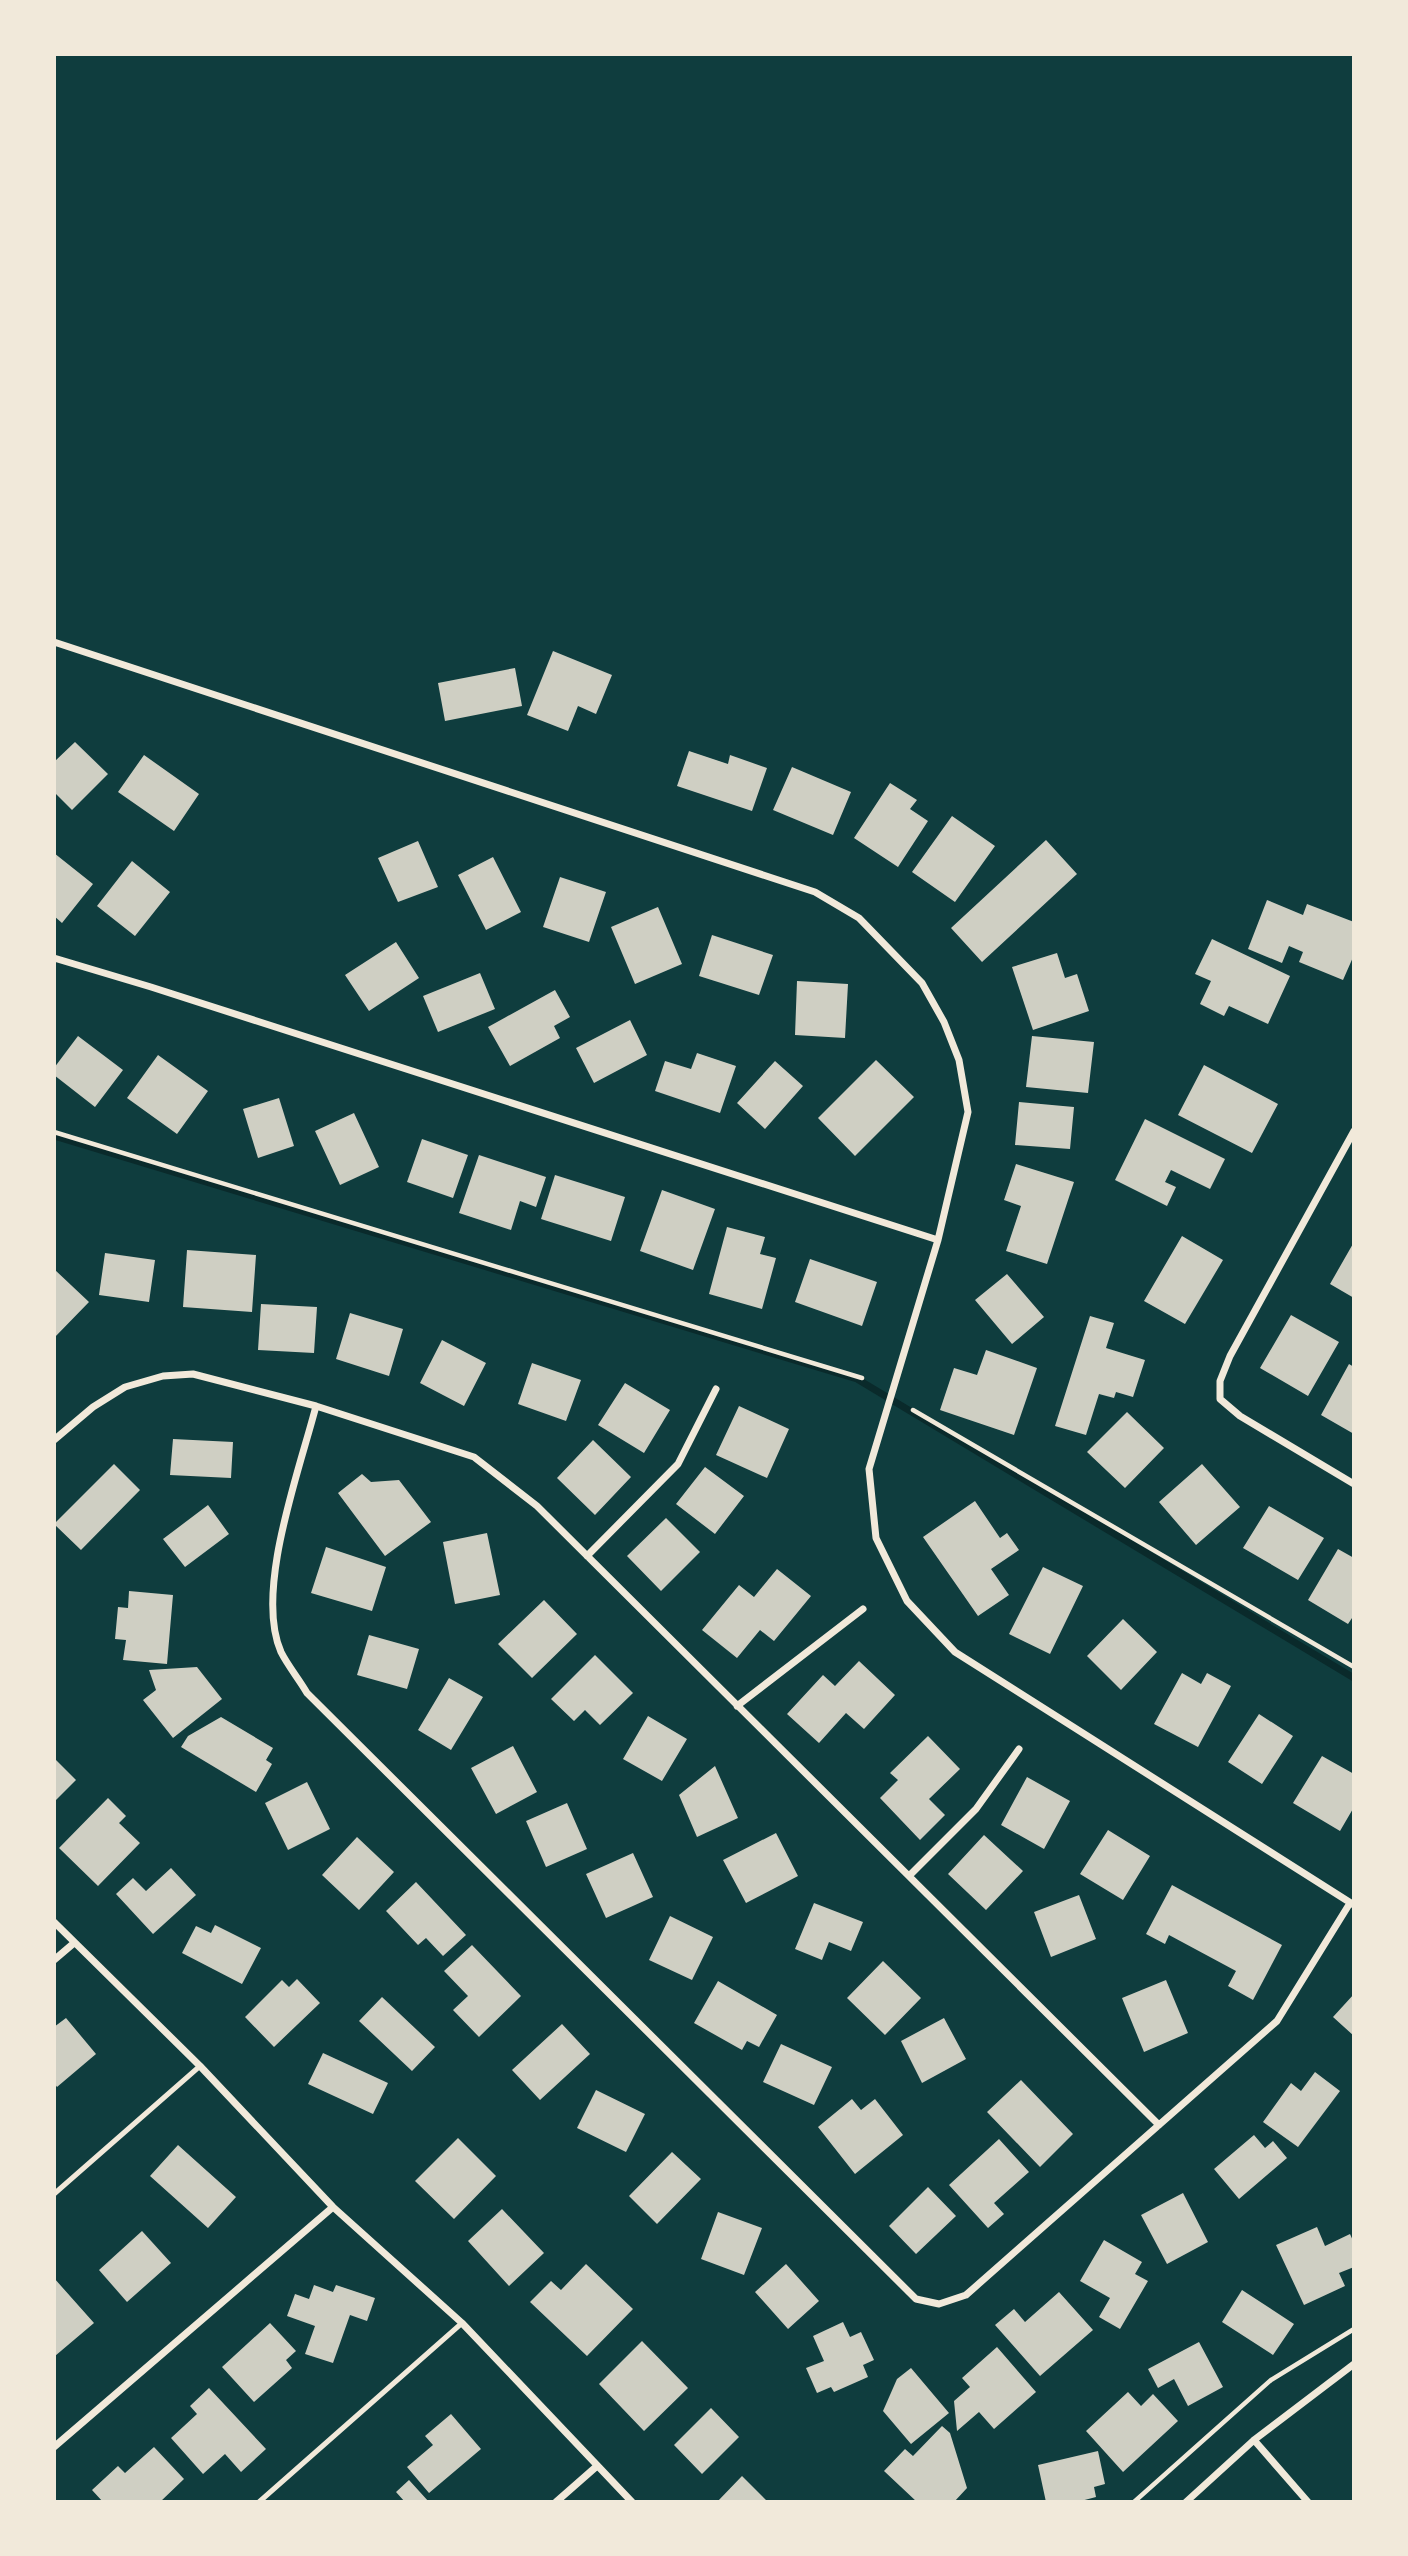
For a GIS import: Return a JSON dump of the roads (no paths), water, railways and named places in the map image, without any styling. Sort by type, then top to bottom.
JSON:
[{"type":"street","points":[[54,642],[815,892],[859,918],[922,983],[944,1022],[958,1060],[968,1112],[938,1240],[869,1469],[876,1538],[907,1601],[955,1652],[1352,1904],[1277,2021],[965,2295],[939,2304],[916,2299],[307,1693],[281,1651],[272,1612],[275,1559],[316,1406]]},
{"type":"street","points":[[54,958],[151,986],[938,1240]]},
{"type":"street","points":[[1354,1131],[1230,1356],[1220,1381],[1220,1399],[1240,1416],[1354,1484]]},
{"type":"street","points":[[55,1437],[93,1407],[125,1387],[163,1376],[193,1374],[316,1406],[474,1457],[537,1506],[1159,2125]]},
{"type":"street","points":[[587,1556],[678,1464],[716,1389]]},
{"type":"street","points":[[737,1706],[863,1609]]},
{"type":"street","points":[[909,1876],[976,1809],[1019,1749]]},
{"type":"street","points":[[54,1922],[200,2066],[333,2207],[462,2323],[632,2502]]},
{"type":"street","points":[[54,1961],[74,1943]]},
{"type":"street","points":[[54,2447],[333,2207]]},
{"type":"street","points":[[1186,2502],[1254,2440],[1354,2364]]},
{"type":"street","points":[[1254,2440],[1308,2502]]},
{"type":"street","points":[[556,2502],[597,2466]]},
{"type":"lane","points":[[54,2194],[200,2066]]},
{"type":"lane","points":[[259,2502],[462,2323]]},
{"type":"waterway","points":[[54,1136],[857,1379],[1354,1678]]}]
